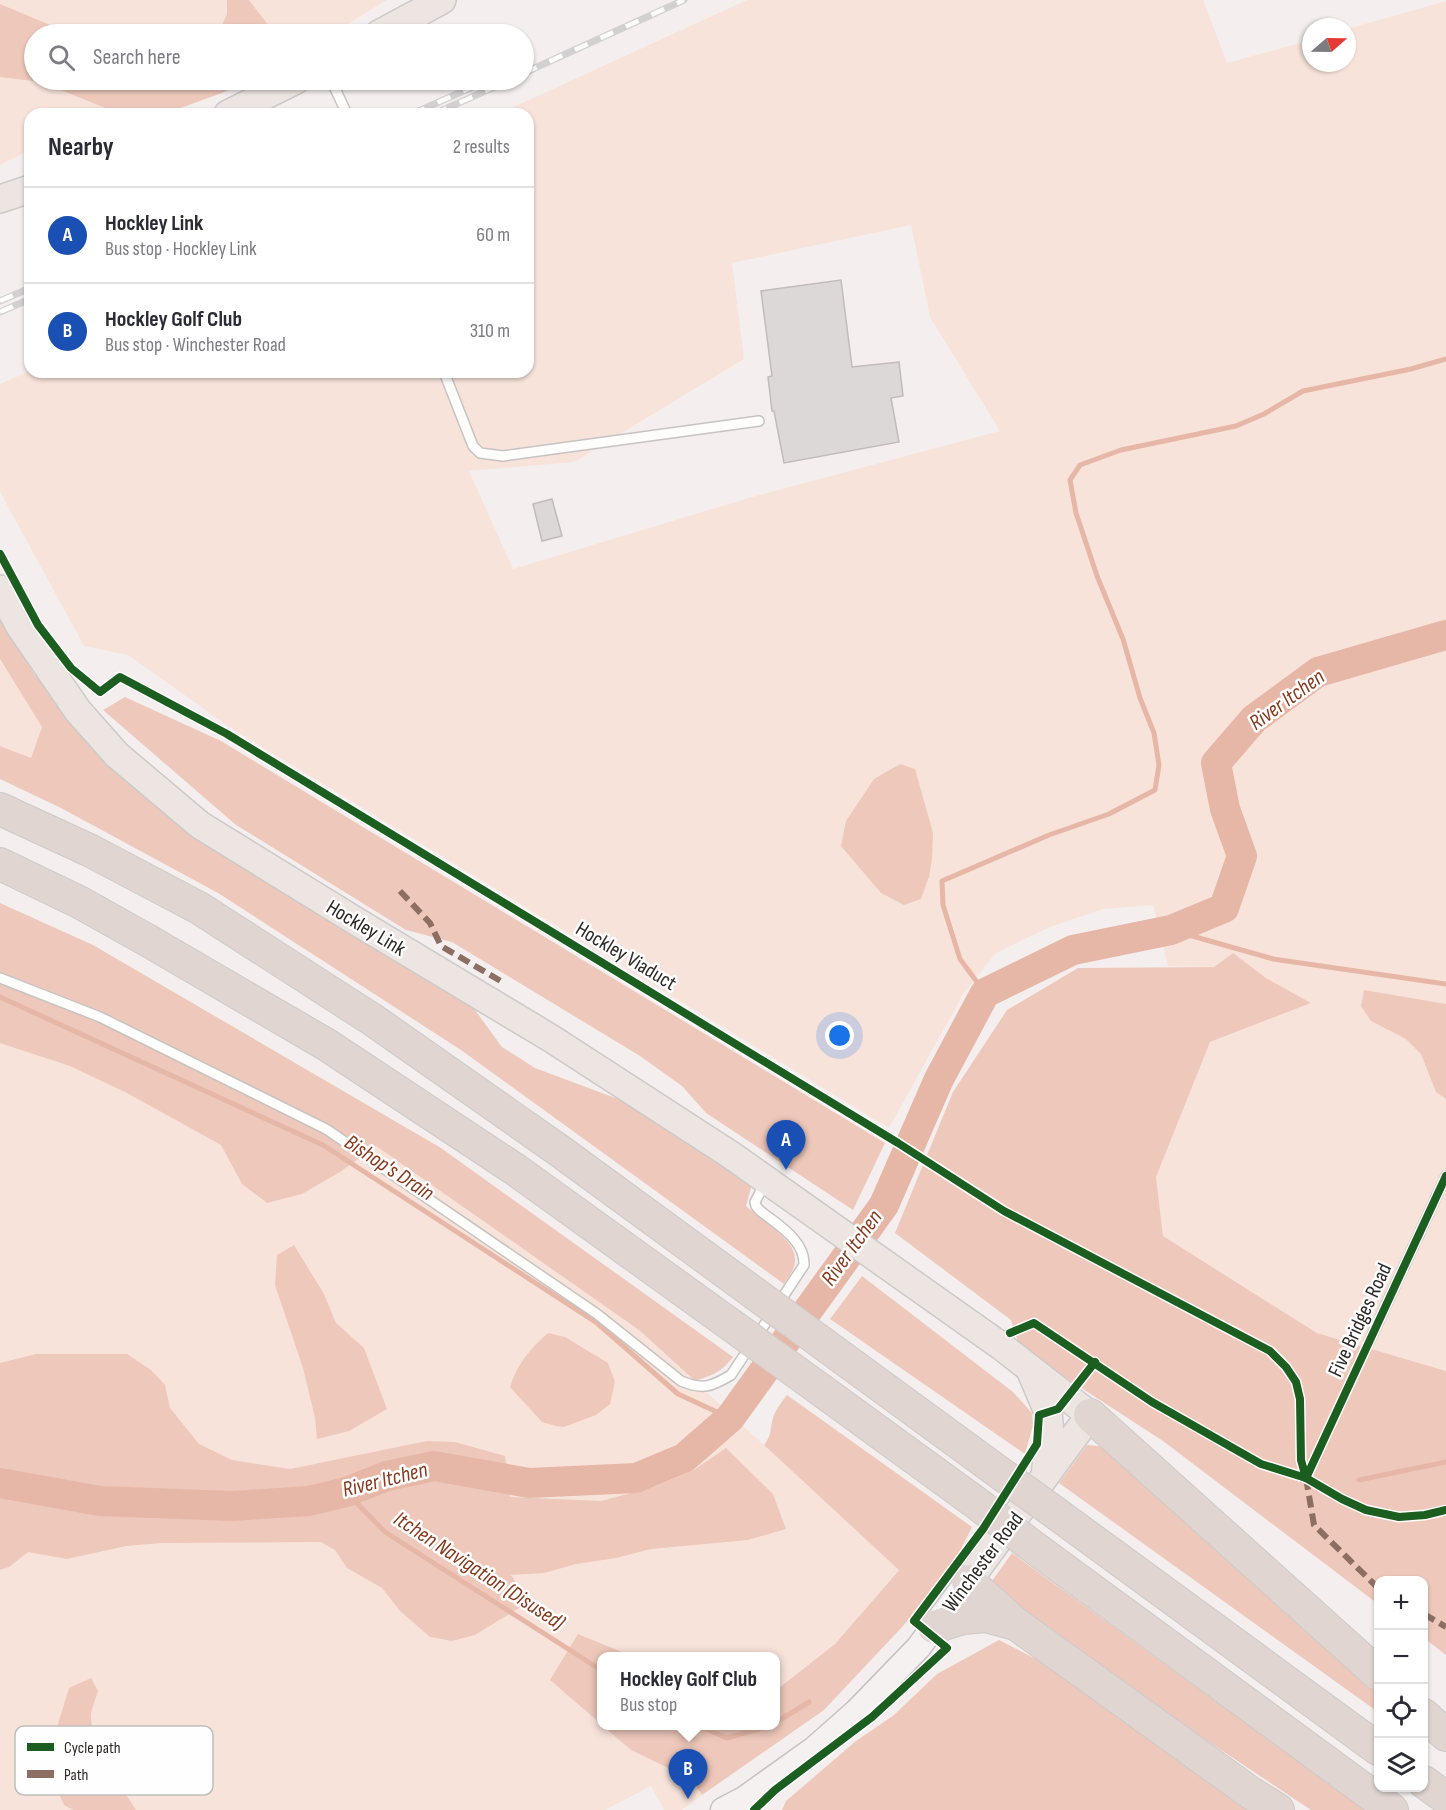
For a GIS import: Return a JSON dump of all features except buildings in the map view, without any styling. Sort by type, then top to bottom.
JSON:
[{"type":"highway","points":[[0,809],[91,851],[199,908],[382,1026],[557,1149],[1374,1746]]},
{"type":"highway","points":[[0,864],[79,902],[137,934],[327,1045],[516,1170],[979,1505],[1392,1810]]},
{"type":"highway","points":[[1090,1415],[1374,1670]]},
{"type":"highway","points":[[968,1581],[1016,1624],[1278,1810]]},
{"type":"highway","points":[[934,1627],[963,1618],[986,1616],[1016,1624]]},
{"type":"highway","points":[[1428,1719],[1446,1735]]},
{"type":"highway","points":[[1428,1785],[1446,1798]]},
{"type":"main road","points":[[398,24],[442,0]]},
{"type":"main road","points":[[240,108],[276,90]]},
{"type":"main road","points":[[0,199],[24,191]]},
{"type":"main road","name":"Hockley Link","points":[[0,589],[19,626],[78,711],[117,754],[200,825],[552,1039],[766,1180],[1001,1346],[1090,1415]]},
{"type":"main road","name":"Hockley Link","points":[[1029,1368],[1048,1412],[1050,1432],[1045,1479]]},
{"type":"main road","name":"Winchester Road","points":[[738,1807],[814,1749],[857,1711],[918,1648],[1045,1479],[1090,1415]]},
{"type":"lane","points":[[336,90],[344,108]]},
{"type":"lane","points":[[446,378],[473,446],[480,453],[503,456],[759,421]]},
{"type":"lane","points":[[0,978],[99,1017],[326,1129],[597,1314],[681,1381],[698,1388],[717,1384],[731,1376],[804,1265],[804,1256],[799,1245],[783,1228],[756,1206],[755,1202],[766,1180]]},
{"type":"lane","name":"Five Bridges Road","points":[[1369,1342],[1446,1176]]},
{"type":"shaded area","points":[[0,0],[227,0],[227,14],[222,24],[48,24],[0,4]]},
{"type":"shaded area","points":[[227,0],[249,0],[267,24],[222,24],[227,14]]},
{"type":"shaded area","points":[[249,0],[387,0],[347,24],[267,24]]},
{"type":"shaded area","points":[[747,0],[1203,0],[1227,63],[1302,42],[1302,72],[1356,72],[1356,26],[1446,1],[1446,1371],[1317,1333],[1163,1236],[1156,1177],[1210,1042],[1311,1003],[1266,978],[1233,953],[1214,967],[1168,966],[1153,905],[1104,909],[1050,927],[996,953],[964,993],[889,1128],[231,728],[128,655],[84,646],[0,491],[0,384],[24,374],[24,378],[534,378],[534,108],[511,108]],"holes":[[[911,225],[930,317],[1000,431],[752,497],[513,569],[469,471],[574,462],[744,359],[732,263]]]},
{"type":"shaded area","points":[[0,4],[48,24],[24,24],[24,80],[0,77]]},
{"type":"shaded area","points":[[0,77],[24,80],[24,90],[61,90],[107,108],[24,108],[24,153],[0,165]]},
{"type":"shaded area","points":[[61,90],[228,90],[181,108],[105,108]]},
{"type":"shaded area","points":[[0,615],[34,674],[90,740],[155,805],[237,864],[472,1006],[502,1047],[535,1068],[618,1099],[752,1184],[746,1206],[783,1237],[793,1251],[794,1265],[784,1284],[461,1050],[218,893],[61,808],[0,779],[0,746],[31,758],[42,727],[0,659]]},
{"type":"shaded area","points":[[0,659],[42,727],[31,758],[0,746]]},
{"type":"shaded area","points":[[125,697],[221,741],[885,1143],[853,1210],[706,1113],[682,1086],[640,1056],[452,942],[406,930],[236,825],[103,710]]},
{"type":"shaded area","points":[[900,764],[915,769],[933,833],[929,877],[921,899],[904,905],[881,893],[841,846],[846,821],[874,779]]},
{"type":"shaded area","points":[[0,903],[93,945],[441,1148],[733,1357],[716,1372],[695,1381],[639,1330],[376,1146],[340,1172],[302,1194],[267,1203],[242,1184],[221,1145],[127,1093],[70,1066],[0,1043]]},
{"type":"shaded area","points":[[1233,953],[1266,978],[1311,1003],[1210,1042],[1156,1177],[1163,1236],[1317,1333],[1446,1371],[1446,1655],[1428,1641],[1428,1576],[1374,1576],[1374,1601],[1163,1441],[1020,1348],[1011,1320],[895,1233],[953,1092],[1007,1010],[1078,968],[1214,967]]},
{"type":"shaded area","points":[[0,959],[340,1121],[639,1330],[899,1569],[835,1644],[780,1687],[780,1652],[622,1652],[578,1634],[551,1680],[597,1720],[597,1730],[608,1730],[631,1750],[691,1779],[702,1795],[682,1810],[664,1810],[651,1786],[605,1810],[0,1810]]},
{"type":"shaded area","points":[[1364,990],[1446,1004],[1446,1099],[1436,1092],[1421,1054],[1406,1039],[1371,1021],[1361,1006]]},
{"type":"shaded area","points":[[294,1245],[324,1294],[336,1323],[364,1348],[387,1409],[349,1431],[317,1439],[315,1418],[303,1368],[275,1285],[277,1255]]},
{"type":"shaded area","points":[[862,1276],[1013,1392],[1032,1413],[1033,1425],[1025,1454],[830,1319]]},
{"type":"shaded area","points":[[548,1333],[565,1337],[608,1363],[615,1382],[610,1404],[596,1415],[564,1427],[542,1422],[510,1387],[525,1357]]},
{"type":"shaded area","points":[[36,1354],[127,1354],[151,1370],[165,1385],[170,1408],[199,1444],[232,1460],[290,1469],[427,1441],[455,1442],[505,1456],[510,1497],[601,1501],[654,1487],[694,1470],[726,1448],[773,1494],[786,1529],[748,1540],[651,1549],[544,1573],[511,1575],[529,1602],[475,1635],[452,1641],[430,1637],[400,1611],[382,1588],[347,1568],[335,1550],[321,1542],[161,1543],[126,1546],[67,1559],[28,1552],[9,1567],[0,1570],[0,1363]]},
{"type":"shaded area","points":[[787,1395],[972,1527],[959,1553],[903,1626],[824,1710],[702,1795],[691,1779],[631,1750],[608,1730],[780,1730],[780,1687],[835,1644],[899,1570],[764,1445],[778,1407]]},
{"type":"shaded area","points":[[1087,1445],[1109,1447],[1374,1683],[1374,1709],[1059,1483]]},
{"type":"shaded area","points":[[1012,1553],[1365,1810],[1311,1810],[1161,1710],[989,1585]]},
{"type":"shaded area","points":[[578,1634],[622,1652],[597,1652],[597,1721],[550,1680]]},
{"type":"shaded area","points":[[999,1640],[1036,1659],[1194,1769],[1247,1810],[782,1810],[786,1801],[856,1741],[894,1715],[937,1674]]},
{"type":"shaded area","points":[[91,1678],[98,1691],[92,1708],[92,1726],[57,1726],[69,1688]]},
{"type":"shaded area","points":[[59,1795],[126,1795],[136,1810],[73,1810],[64,1805]]},
{"type":"waterway","points":[[985,993],[960,959],[943,905],[942,881],[1049,835],[1109,814],[1155,790],[1159,765],[1154,733],[1140,698],[1123,639],[1097,576],[1076,513],[1070,480],[1080,465],[1121,450],[1236,426],[1264,414],[1303,391],[1411,369],[1446,359]]},
{"type":"waterway","name":"River Itchen","points":[[0,1483],[100,1501],[232,1506],[309,1501],[346,1492],[387,1476],[434,1466],[529,1483],[636,1478],[684,1458],[730,1418],[884,1205],[939,1079],[985,993],[1073,950],[1171,930],[1224,908],[1242,856],[1225,809],[1216,763],[1254,719],[1318,672],[1446,635]]},
{"type":"waterway","points":[[1171,930],[1273,959],[1446,984]]},
{"type":"waterway","name":"Bishop's Drain","points":[[0,997],[323,1145],[597,1323],[678,1394],[730,1418]]},
{"type":"waterway","name":"Itchen Navigation (Disused)","points":[[1359,1480],[1446,1462]]},
{"type":"waterway","name":"Itchen Navigation (Disused)","points":[[346,1492],[385,1532],[597,1667]]},
{"type":"waterway","name":"Itchen Navigation (Disused)","points":[[780,1720],[809,1702]]},
{"type":"waterway","name":"Itchen Navigation (Disused)","points":[[708,1730],[727,1738],[756,1730]]},
{"type":"railway","points":[[534,68],[684,0]]},
{"type":"railway","points":[[425,108],[466,90]]},
{"type":"railway","points":[[447,108],[488,90]]},
{"type":"railway","points":[[0,301],[24,291]]},
{"type":"railway","points":[[0,312],[24,302]]},
{"type":"marked path","points":[[400,891],[430,923],[441,946],[504,983]]},
{"type":"marked path","points":[[1306,1478],[1314,1525],[1374,1584]]},
{"type":"marked path","points":[[1428,1616],[1446,1627]]},
{"type":"cycle path","name":"Hockley Viaduct","points":[[0,554],[38,625],[71,668],[100,692],[120,677],[227,734],[898,1143],[1004,1211],[1270,1351],[1286,1367],[1296,1382],[1300,1399],[1301,1460],[1306,1478]]},
{"type":"cycle path","points":[[1306,1478],[1446,1176]]},
{"type":"cycle path","points":[[1010,1333],[1034,1323],[1152,1402],[1261,1464],[1306,1478],[1366,1510],[1399,1517],[1425,1515],[1446,1510]]},
{"type":"cycle path","points":[[754,1810],[775,1790],[872,1717],[947,1648],[914,1621],[983,1529],[1037,1444],[1039,1415],[1058,1409],[1095,1362]]},
{"type":"place","name":"Hockley Link","points":[[786,1170]]},
{"type":"place","name":"Hockley Golf Club","points":[[688,1799]]}]
